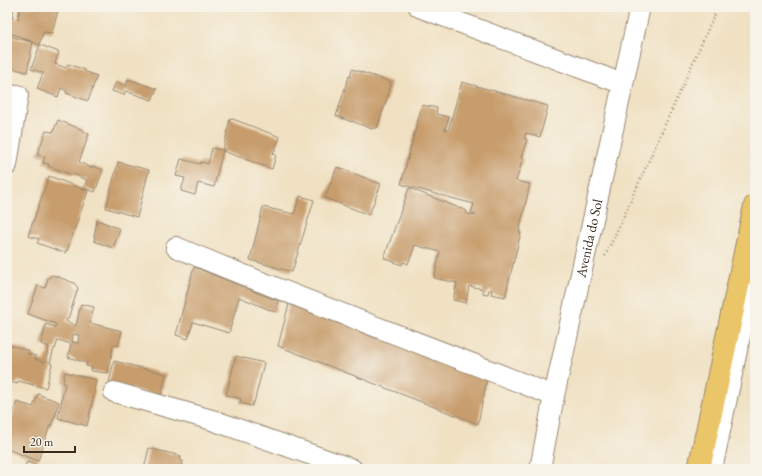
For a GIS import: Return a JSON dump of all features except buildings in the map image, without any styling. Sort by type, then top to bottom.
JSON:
[{"type":"main road","points":[[699,469],[755,206]]},
{"type":"street","points":[[418,7],[623,84]]},
{"type":"street","name":"Avenida do Sol","points":[[540,469],[554,396],[640,7]]},
{"type":"street","points":[[7,165],[18,95]]},
{"type":"street","points":[[176,247],[232,271],[486,368],[554,396]]},
{"type":"street","points":[[712,469],[755,266]]},
{"type":"street","points":[[114,392],[212,420],[352,469]]},
{"type":"path","points":[[602,262],[718,7]]}]
